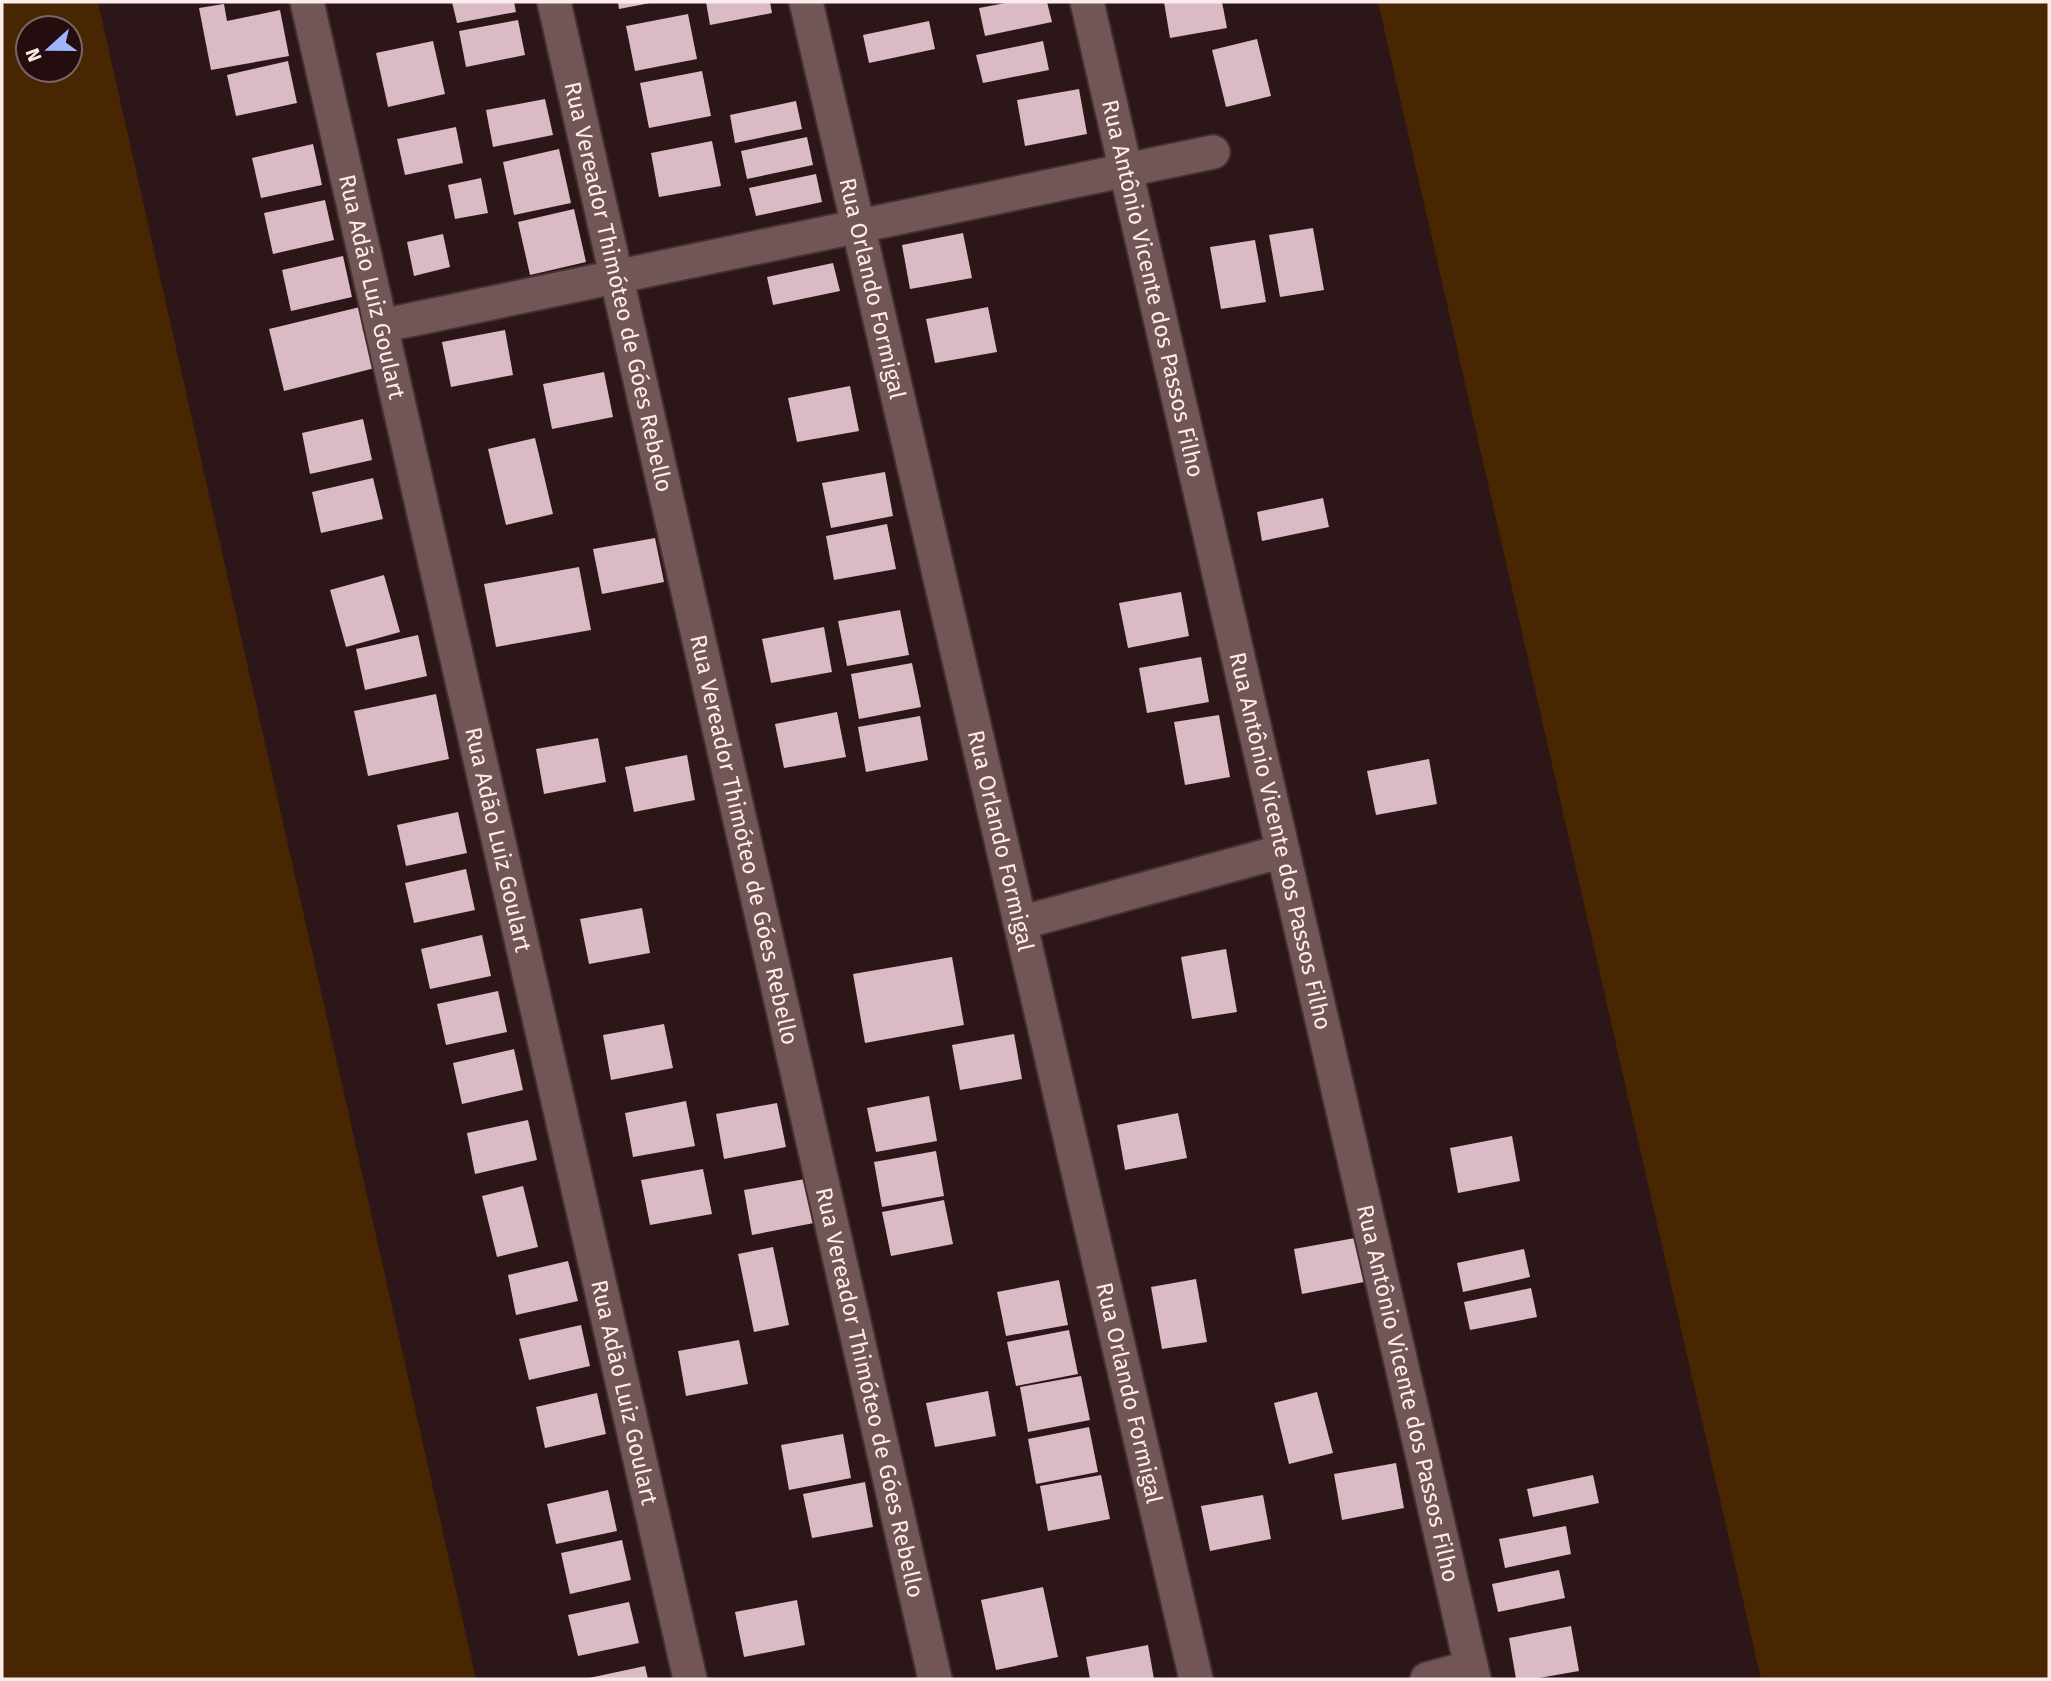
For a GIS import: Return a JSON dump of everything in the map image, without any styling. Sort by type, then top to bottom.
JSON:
[{"type":"street","name":"Rua Adão Luiz Goulart","points":[[307,2],[690,1679]]},
{"type":"street","name":"Rua Vereador Thimóteo de Góes Rebello","points":[[554,2],[935,1679]]},
{"type":"street","name":"Rua Orlando Formigal","points":[[806,2],[1196,1679]]},
{"type":"street","name":"Rua Antônio Vicente dos Passos Filho","points":[[1087,2],[1473,1673]]},
{"type":"street","points":[[381,326],[1213,152]]},
{"type":"street","points":[[1020,923],[1283,851]]},
{"type":"street","points":[[1427,1679],[1473,1673]]},
{"type":"shaded area","points":[[2,2],[98,2],[476,1679],[2,1679]]},
{"type":"shaded area","points":[[1378,2],[2049,2],[2049,1679],[1761,1679]]},
{"type":"building","points":[[452,2],[514,2],[516,12],[457,23]]},
{"type":"building","points":[[618,2],[650,2],[650,3],[619,9]]},
{"type":"building","points":[[706,2],[770,2],[772,13],[710,25]]},
{"type":"building","points":[[1011,2],[1047,2],[1052,22],[985,36],[979,8]]},
{"type":"building","points":[[1164,2],[1222,2],[1227,28],[1170,38]]},
{"type":"building","points":[[224,4],[227,21],[280,10],[289,56],[211,70],[199,8]]},
{"type":"building","points":[[688,14],[697,59],[635,71],[626,26]]},
{"type":"building","points":[[518,20],[525,55],[466,67],[459,31]]},
{"type":"building","points":[[929,21],[935,49],[869,63],[863,35]]},
{"type":"building","points":[[1257,39],[1271,96],[1226,107],[1212,50]]},
{"type":"building","points":[[433,41],[445,94],[388,107],[376,53]]},
{"type":"building","points":[[1043,41],[1049,70],[983,83],[976,55]]},
{"type":"building","points":[[288,61],[297,103],[236,116],[227,75]]},
{"type":"building","points":[[702,71],[711,116],[649,128],[640,83]]},
{"type":"building","points":[[1079,89],[1087,134],[1025,146],[1017,100]]},
{"type":"building","points":[[545,99],[553,135],[493,147],[486,110]]},
{"type":"building","points":[[796,101],[802,129],[735,143],[730,115]]},
{"type":"building","points":[[456,127],[463,163],[405,175],[397,139]]},
{"type":"building","points":[[807,137],[813,165],[747,179],[741,151]]},
{"type":"building","points":[[712,141],[721,186],[659,197],[651,153]]},
{"type":"building","points":[[313,144],[322,185],[261,198],[252,158]]},
{"type":"building","points":[[559,149],[571,203],[514,215],[503,162]]},
{"type":"building","points":[[816,174],[822,202],[756,216],[749,188]]},
{"type":"building","points":[[481,178],[488,213],[455,219],[448,185]]},
{"type":"building","points":[[325,200],[334,240],[273,254],[264,213]]},
{"type":"building","points":[[574,209],[586,262],[530,275],[518,222]]},
{"type":"building","points":[[1313,228],[1324,290],[1280,297],[1269,235]]},
{"type":"building","points":[[963,233],[972,278],[910,289],[902,245]]},
{"type":"building","points":[[443,234],[450,267],[414,276],[407,242]]},
{"type":"building","points":[[1255,240],[1266,302],[1221,309],[1210,247]]},
{"type":"building","points":[[343,256],[352,297],[291,311],[282,270]]},
{"type":"building","points":[[833,263],[840,291],[773,305],[767,277]]},
{"type":"building","points":[[360,307],[375,368],[284,391],[269,329]]},
{"type":"building","points":[[988,307],[997,352],[935,363],[926,319]]},
{"type":"building","points":[[505,330],[513,375],[451,387],[442,342]]},
{"type":"building","points":[[604,372],[613,417],[552,429],[543,384]]},
{"type":"building","points":[[850,386],[859,431],[797,442],[788,398]]},
{"type":"building","points":[[363,419],[372,460],[310,474],[302,433]]},
{"type":"building","points":[[535,438],[553,514],[506,525],[488,449]]},
{"type":"building","points":[[885,472],[893,516],[831,528],[822,483]]},
{"type":"building","points":[[373,478],[383,519],[321,533],[312,492]]},
{"type":"building","points":[[1323,498],[1329,527],[1262,541],[1257,512]]},
{"type":"building","points":[[887,524],[896,569],[834,580],[826,536]]},
{"type":"building","points":[[655,538],[664,582],[602,594],[593,549]]},
{"type":"building","points":[[579,567],[591,630],[496,647],[484,584]]},
{"type":"building","points":[[384,575],[400,632],[346,647],[330,590]]},
{"type":"building","points":[[1181,592],[1189,636],[1128,648],[1119,603]]},
{"type":"building","points":[[900,610],[909,655],[847,666],[838,621]]},
{"type":"building","points":[[824,627],[832,672],[771,683],[762,639]]},
{"type":"building","points":[[418,635],[427,676],[365,690],[356,649]]},
{"type":"building","points":[[1201,657],[1209,702],[1147,713],[1139,668]]},
{"type":"building","points":[[912,663],[921,707],[859,719],[851,674]]},
{"type":"building","points":[[436,694],[449,759],[368,776],[354,711]]},
{"type":"building","points":[[837,712],[846,757],[784,768],[775,724]]},
{"type":"building","points":[[1219,715],[1230,777],[1185,785],[1174,722]]},
{"type":"building","points":[[920,716],[928,760],[866,772],[858,727]]},
{"type":"building","points":[[598,738],[606,782],[544,794],[536,749]]},
{"type":"building","points":[[687,755],[695,800],[634,812],[625,767]]},
{"type":"building","points":[[1429,759],[1437,804],[1376,815],[1367,771]]},
{"type":"building","points":[[458,812],[467,853],[406,866],[397,825]]},
{"type":"building","points":[[466,869],[475,910],[414,923],[405,883]]},
{"type":"building","points":[[642,908],[650,953],[589,964],[580,919]]},
{"type":"building","points":[[482,935],[491,976],[430,989],[421,949]]},
{"type":"building","points":[[1226,949],[1237,1012],[1192,1019],[1181,957]]},
{"type":"building","points":[[952,957],[964,1025],[865,1043],[853,974]]},
{"type":"building","points":[[498,991],[507,1032],[446,1045],[437,1004]]},
{"type":"building","points":[[664,1024],[673,1068],[611,1080],[603,1035]]},
{"type":"building","points":[[1014,1034],[1022,1079],[960,1090],[952,1045]]},
{"type":"building","points":[[514,1049],[523,1090],[462,1104],[453,1063]]},
{"type":"building","points":[[929,1096],[937,1141],[876,1152],[867,1108]]},
{"type":"building","points":[[686,1101],[695,1146],[633,1157],[625,1113]]},
{"type":"building","points":[[777,1103],[786,1147],[724,1159],[716,1114]]},
{"type":"building","points":[[1178,1113],[1187,1158],[1125,1170],[1117,1125]]},
{"type":"building","points":[[528,1120],[537,1160],[475,1174],[467,1133]]},
{"type":"building","points":[[1512,1136],[1520,1181],[1458,1193],[1450,1148]]},
{"type":"building","points":[[936,1151],[944,1196],[882,1207],[874,1162]]},
{"type":"building","points":[[703,1169],[712,1214],[650,1225],[641,1180]]},
{"type":"building","points":[[805,1179],[814,1223],[752,1235],[744,1190]]},
{"type":"building","points":[[523,1186],[538,1247],[497,1257],[482,1196]]},
{"type":"building","points":[[944,1200],[953,1244],[891,1256],[882,1212]]},
{"type":"building","points":[[1355,1238],[1364,1282],[1302,1294],[1294,1249]]},
{"type":"building","points":[[773,1247],[789,1325],[754,1332],[738,1254]]},
{"type":"building","points":[[1524,1249],[1530,1277],[1463,1292],[1457,1263]]},
{"type":"building","points":[[568,1261],[578,1301],[516,1315],[508,1275]]},
{"type":"building","points":[[1196,1279],[1207,1342],[1162,1349],[1151,1287]]},
{"type":"building","points":[[1059,1280],[1068,1325],[1006,1336],[997,1292]]},
{"type":"building","points":[[1531,1288],[1537,1317],[1470,1330],[1464,1302]]},
{"type":"building","points":[[581,1325],[590,1366],[529,1380],[519,1339]]},
{"type":"building","points":[[1069,1330],[1078,1374],[1016,1386],[1007,1342]]},
{"type":"building","points":[[739,1340],[748,1384],[686,1396],[678,1351]]},
{"type":"building","points":[[1081,1376],[1090,1420],[1028,1432],[1020,1387]]},
{"type":"building","points":[[988,1391],[996,1436],[935,1447],[926,1403]]},
{"type":"building","points":[[1317,1392],[1333,1453],[1289,1464],[1274,1403]]},
{"type":"building","points":[[597,1393],[606,1434],[545,1448],[536,1407]]},
{"type":"building","points":[[1089,1427],[1098,1472],[1036,1484],[1028,1439]]},
{"type":"building","points":[[843,1434],[851,1478],[789,1490],[781,1445]]},
{"type":"building","points":[[1396,1463],[1404,1508],[1342,1520],[1334,1474]]},
{"type":"building","points":[[1101,1475],[1110,1519],[1048,1531],[1040,1486]]},
{"type":"building","points":[[1593,1475],[1599,1503],[1533,1517],[1527,1489]]},
{"type":"building","points":[[865,1482],[873,1527],[812,1538],[803,1494]]},
{"type":"building","points":[[608,1490],[617,1531],[556,1544],[547,1504]]},
{"type":"building","points":[[1263,1495],[1271,1539],[1210,1551],[1201,1506]]},
{"type":"building","points":[[1566,1526],[1571,1554],[1505,1568],[1499,1539]]},
{"type":"building","points":[[622,1540],[631,1580],[570,1594],[561,1553]]},
{"type":"building","points":[[1559,1570],[1565,1598],[1498,1612],[1492,1584]]},
{"type":"building","points":[[1043,1587],[1058,1657],[996,1670],[981,1600]]},
{"type":"building","points":[[797,1600],[805,1645],[744,1657],[735,1612]]},
{"type":"building","points":[[629,1602],[639,1643],[578,1656],[568,1615]]},
{"type":"building","points":[[1571,1626],[1579,1671],[1533,1679],[1516,1679],[1509,1638]]},
{"type":"building","points":[[1148,1645],[1154,1679],[1090,1679],[1086,1657]]},
{"type":"building","points":[[645,1666],[648,1679],[589,1679],[589,1678]]}]
